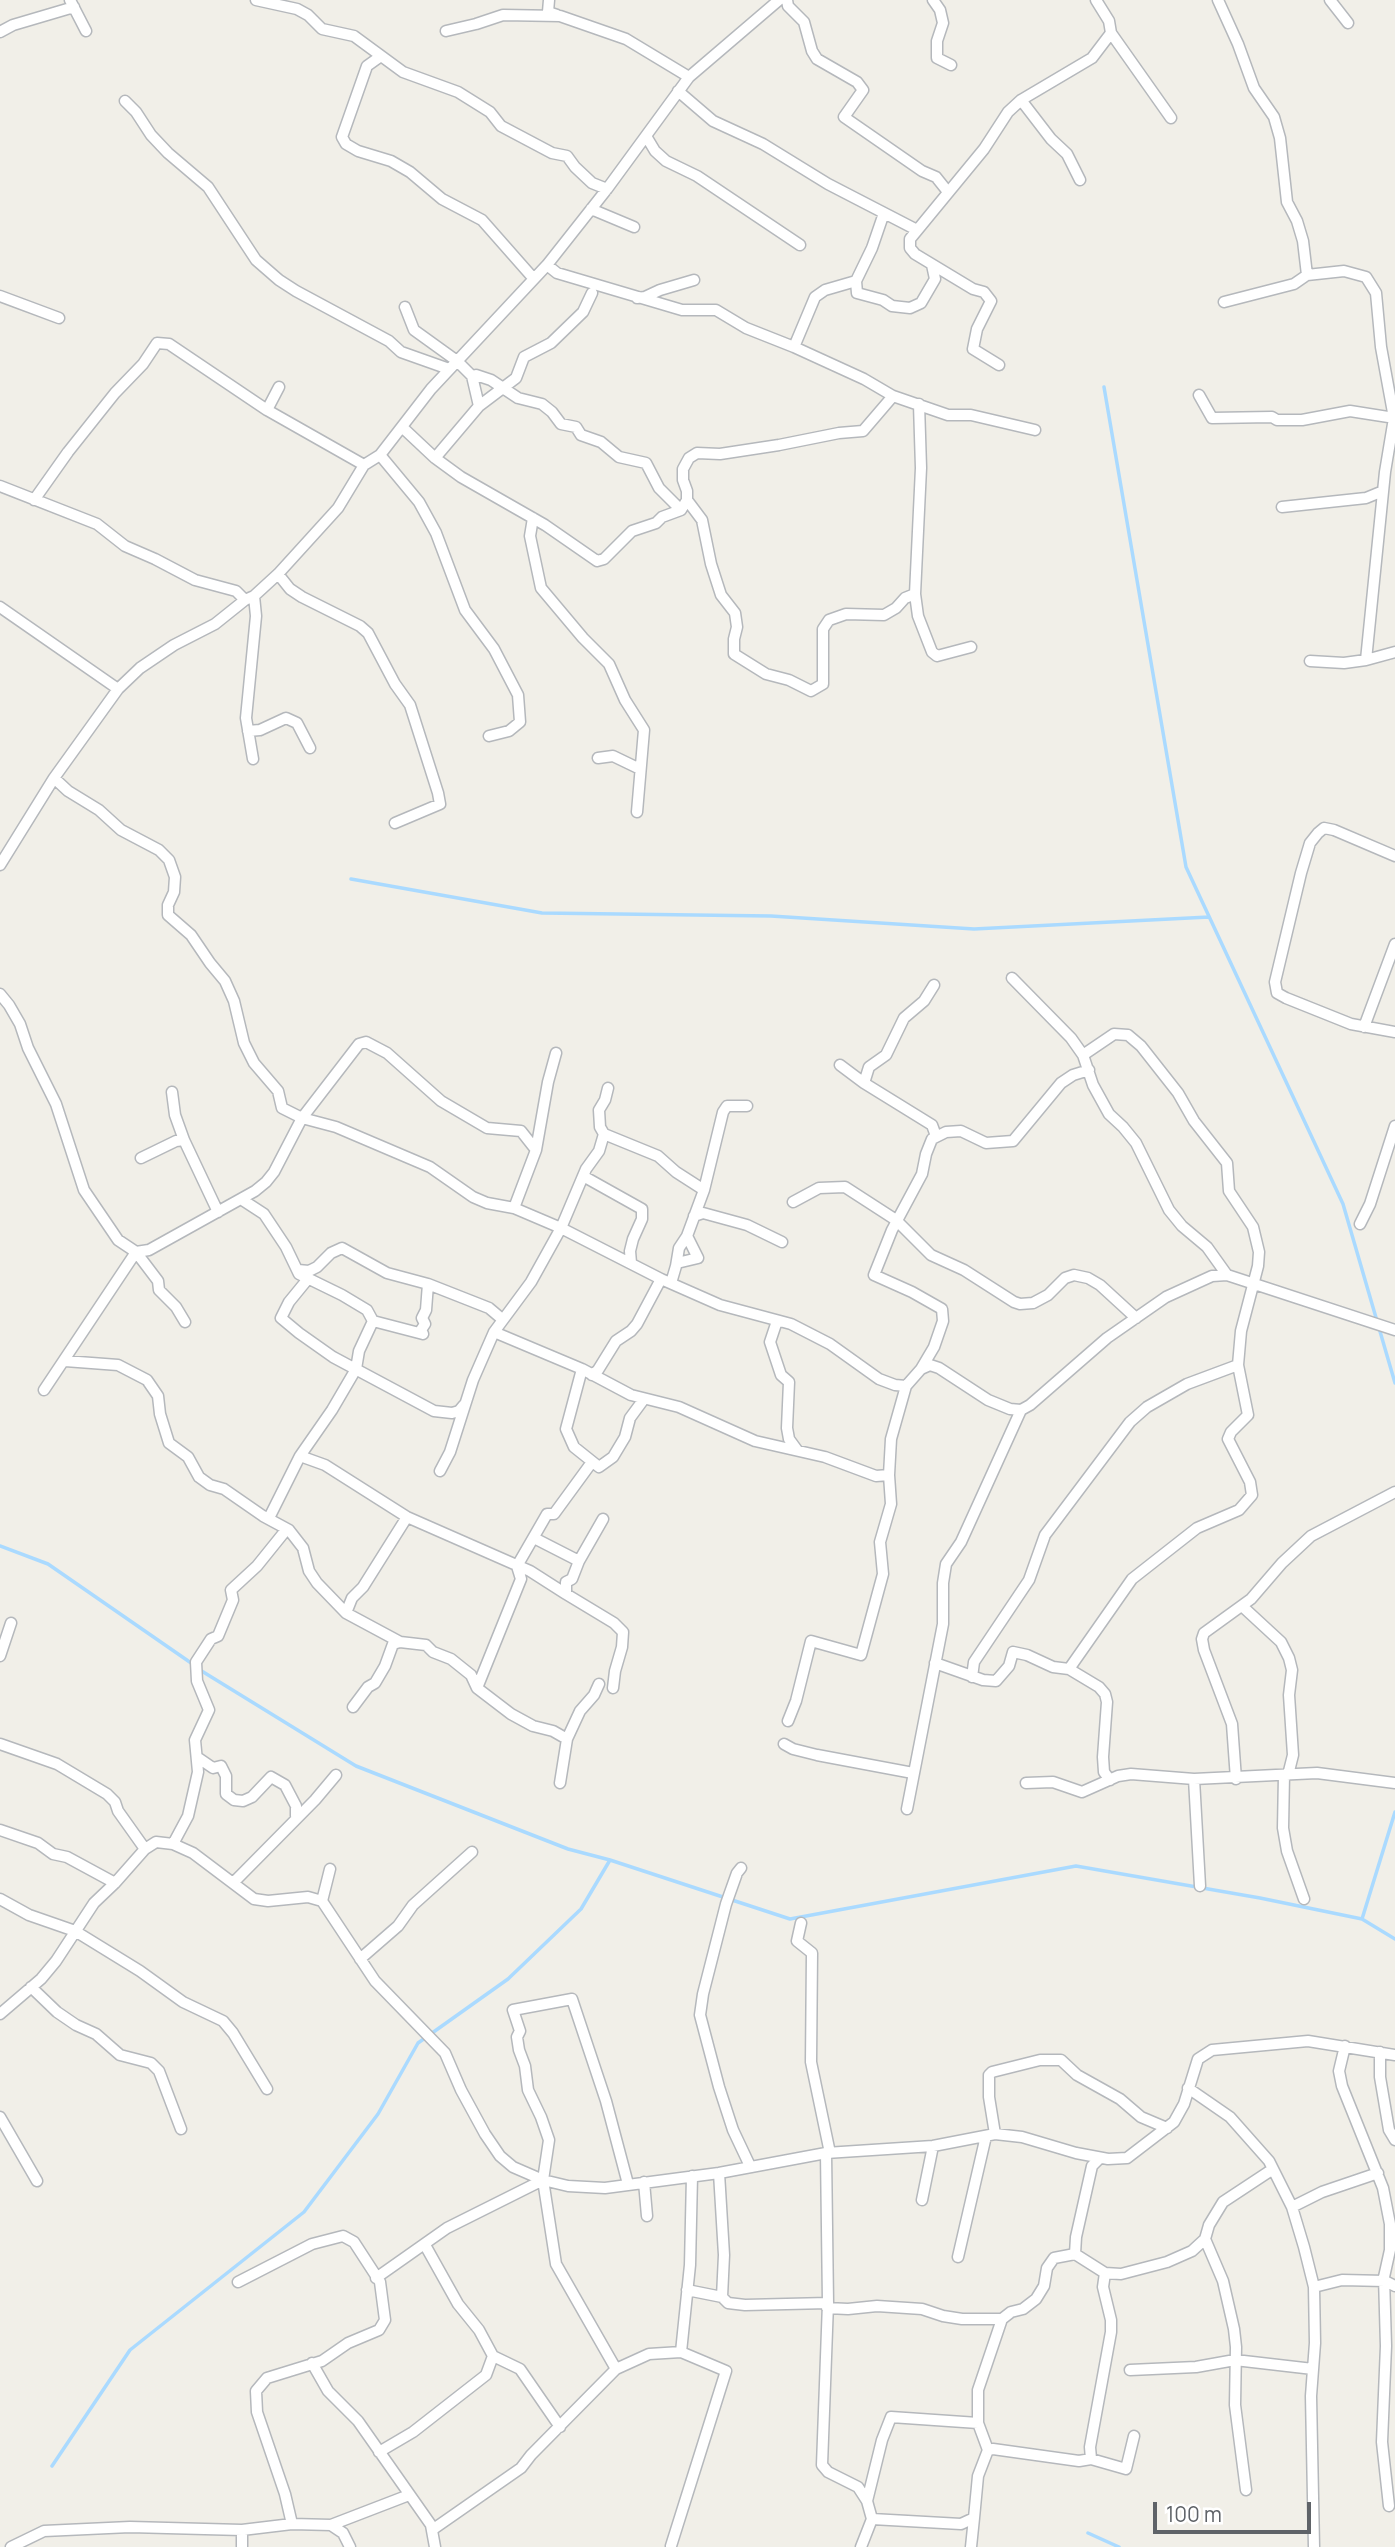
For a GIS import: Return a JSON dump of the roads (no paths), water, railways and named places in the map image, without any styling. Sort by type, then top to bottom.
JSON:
[{"type":"street","points":[[256,0],[297,9],[308,15],[322,29],[354,36],[403,72],[458,92],[490,112],[501,126],[552,153],[567,156],[593,183],[607,189]]},
{"type":"street","points":[[549,0],[548,12],[626,39],[690,77]]},
{"type":"street","points":[[0,865],[54,778],[118,690],[140,668],[174,645],[215,624],[278,574],[338,508],[364,465],[380,455],[453,365],[547,265],[690,77],[779,0]]},
{"type":"street","points":[[787,0],[788,6],[804,22],[809,43],[817,59],[857,82],[863,90],[844,117],[922,171],[936,177],[948,192]]},
{"type":"street","points":[[933,0],[940,10],[943,23],[937,41],[937,58],[951,65]]},
{"type":"street","points":[[1096,0],[1109,21],[1111,33],[1171,118]]},
{"type":"street","points":[[1218,0],[1254,88],[1274,117],[1280,138],[1287,202],[1303,241],[1307,275]]},
{"type":"street","points":[[1330,0],[1348,23]]},
{"type":"street","points":[[0,32],[72,3],[86,32]]},
{"type":"street","points":[[446,31],[503,15],[560,16]]},
{"type":"street","points":[[999,365],[974,349],[977,329],[991,301],[984,292],[973,289],[915,254],[910,247],[910,239],[984,149],[1020,100],[1092,58],[1111,33]]},
{"type":"street","points":[[381,57],[367,66],[342,136],[346,144],[358,151],[391,161],[410,172],[442,199],[482,219],[534,279]]},
{"type":"street","points":[[678,91],[713,121],[763,144],[828,184],[917,230]]},
{"type":"street","points":[[1020,100],[1051,139],[1067,154],[1080,180]]},
{"type":"street","points":[[125,101],[168,153],[208,187],[256,260],[279,279],[296,291],[389,341],[401,352],[453,365]]},
{"type":"street","points":[[646,136],[655,151],[666,161],[697,176],[800,245]]},
{"type":"street","points":[[591,209],[634,227]]},
{"type":"street","points":[[884,213],[872,248],[856,281],[857,293],[883,300],[892,306],[910,308],[920,303],[935,279],[932,265]]},
{"type":"street","points":[[547,265],[557,273],[681,310],[716,310],[746,328],[864,379],[893,396],[948,415],[971,415],[1035,430]]},
{"type":"street","points":[[1224,302],[1294,284],[1307,275],[1344,271],[1366,277],[1376,293],[1381,347],[1394,418],[1383,491],[1366,660]]},
{"type":"street","points":[[636,298],[694,280]]},
{"type":"street","points":[[794,347],[815,297],[825,290],[856,281]]},
{"type":"street","points":[[435,458],[479,406],[516,378],[524,357],[551,343],[583,312],[592,293]]},
{"type":"street","points":[[0,296],[59,318]]},
{"type":"street","points":[[405,307],[414,330],[453,365],[472,376],[491,380],[525,402],[542,404],[561,424],[576,428],[581,435],[601,442],[620,457],[646,463],[659,488],[702,520],[721,595],[735,613],[737,627],[734,654],[766,674],[789,680],[811,691],[823,684],[823,629],[829,620],[846,614],[884,615],[915,593]]},
{"type":"street","points":[[34,500],[68,452],[115,393],[143,364],[157,343],[169,345],[267,410],[364,465]]},
{"type":"street","points":[[472,376],[479,406]]},
{"type":"street","points":[[267,410],[279,387]]},
{"type":"street","points":[[1199,395],[1212,418],[1272,417],[1277,420],[1302,420],[1350,411],[1394,418]]},
{"type":"street","points":[[402,427],[435,458],[461,477],[533,518],[597,561],[604,559],[632,531],[656,523],[684,505],[687,491],[683,469],[689,458],[696,453],[720,454],[839,433],[863,432],[893,396]]},
{"type":"street","points":[[919,404],[921,468],[915,593],[918,616],[937,656],[971,647]]},
{"type":"street","points":[[380,455],[419,502],[436,533],[465,610],[494,649],[518,695],[520,722],[509,731],[489,736]]},
{"type":"street","points":[[0,486],[97,524],[125,547],[195,580],[236,591],[249,598],[256,616],[246,718],[253,759]]},
{"type":"street","points":[[1283,507],[1366,498],[1383,491]]},
{"type":"street","points":[[533,518],[530,536],[541,588],[609,664],[625,700],[644,730],[637,812]]},
{"type":"street","points":[[278,574],[290,589],[302,597],[360,626],[368,633],[395,684],[410,705],[440,804],[395,823]]},
{"type":"street","points":[[0,607],[118,690]]},
{"type":"street","points":[[1310,661],[1344,663],[1395,652]]},
{"type":"street","points":[[248,731],[260,730],[286,718],[297,723],[310,748]]},
{"type":"street","points":[[598,758],[613,756],[640,769]]},
{"type":"street","points":[[54,778],[68,791],[99,810],[121,830],[159,850],[169,860],[175,877],[168,915],[191,935],[225,981],[234,1001],[244,1043],[254,1063],[278,1091],[282,1108],[302,1118],[336,1127],[430,1167],[473,1197],[487,1203],[514,1208],[561,1228],[720,1305],[791,1324],[830,1344],[879,1379],[906,1386]]},
{"type":"street","points":[[1395,856],[1334,830],[1324,828],[1318,833],[1310,843],[1301,873],[1275,982],[1277,993],[1286,998],[1364,1027],[1395,1032]]},
{"type":"street","points":[[1364,1027],[1395,944]]},
{"type":"street","points":[[1012,978],[1071,1038],[1083,1055],[1093,1085],[1109,1114],[1136,1143],[1169,1210],[1182,1226],[1207,1247],[1227,1275]]},
{"type":"street","points":[[864,1083],[869,1067],[886,1055],[904,1018],[924,1001],[934,985]]},
{"type":"street","points":[[0,994],[20,1024],[28,1048],[56,1104],[84,1190],[118,1240],[136,1252],[158,1281],[159,1290],[176,1307],[185,1322]]},
{"type":"street","points":[[1069,1669],[1132,1580],[1197,1528],[1239,1510],[1252,1494],[1250,1482],[1228,1439],[1231,1432],[1248,1416],[1238,1365],[1241,1331],[1258,1266],[1259,1252],[1254,1227],[1229,1191],[1227,1163],[1141,1046],[1128,1035],[1114,1034],[1083,1055]]},
{"type":"street","points":[[44,1390],[136,1252],[149,1250],[255,1191],[274,1172],[302,1118],[359,1044],[366,1042],[387,1053],[441,1101],[487,1128],[521,1131],[536,1150]]},
{"type":"street","points":[[514,1208],[536,1150],[548,1082],[556,1054]]},
{"type":"street","points":[[788,1721],[796,1701],[811,1641],[861,1656],[884,1574],[880,1542],[891,1504],[888,1475],[891,1439],[906,1386],[921,1369],[934,1347],[943,1321],[942,1309],[874,1275],[896,1220],[922,1174],[926,1154],[936,1136],[932,1125],[840,1065]]},
{"type":"street","points":[[936,1136],[961,1131],[986,1143],[1013,1142],[1061,1083],[1073,1075],[1089,1070]]},
{"type":"street","points":[[608,1088],[599,1110],[600,1127],[604,1134],[658,1156],[676,1172],[704,1190]]},
{"type":"street","points":[[172,1092],[175,1115],[184,1140],[218,1212]]},
{"type":"street","points":[[587,1372],[598,1370],[616,1341],[637,1324],[677,1263],[679,1248],[687,1236],[704,1190],[723,1112],[727,1106],[747,1106]]},
{"type":"street","points":[[1360,1224],[1370,1204],[1395,1126]]},
{"type":"street","points":[[440,1471],[450,1452],[473,1380],[494,1332],[531,1282],[561,1228],[604,1134]]},
{"type":"street","points":[[141,1158],[176,1141],[184,1140]]},
{"type":"street","points":[[1380,1174],[1395,1168]]},
{"type":"street","points":[[583,1176],[642,1209],[642,1219],[630,1251],[631,1264]]},
{"type":"street","points":[[793,1202],[819,1188],[845,1187],[896,1220],[931,1255],[964,1270],[1020,1304],[1033,1303],[1048,1295],[1065,1278],[1074,1275],[1088,1278],[1100,1285],[1136,1318]]},
{"type":"street","points":[[241,1199],[264,1214],[286,1247],[299,1274],[367,1310],[373,1321],[423,1334],[421,1330],[425,1324],[422,1318],[426,1310],[428,1284]]},
{"type":"street","points":[[694,1216],[703,1213],[747,1224],[782,1242]]},
{"type":"street","points":[[677,1263],[698,1258],[687,1236]]},
{"type":"street","points":[[298,1270],[309,1271],[331,1253],[342,1248],[387,1273],[428,1284],[489,1308],[502,1319]]},
{"type":"street","points":[[921,1369],[929,1365],[939,1368],[988,1400],[1010,1409],[1021,1410],[1107,1338],[1166,1297],[1212,1276],[1227,1275],[1395,1330]]},
{"type":"street","points":[[307,1280],[289,1302],[281,1318],[333,1357],[433,1411],[452,1413],[459,1411],[466,1403]]},
{"type":"street","points":[[269,1518],[300,1456],[356,1369],[359,1351],[373,1321]]},
{"type":"street","points":[[777,1321],[770,1342],[781,1375],[789,1382],[787,1428],[789,1439],[797,1450]]},
{"type":"street","points":[[494,1332],[644,1399],[679,1407],[755,1441],[825,1457],[876,1476],[888,1475]]},
{"type":"street","points":[[65,1361],[118,1366],[147,1380],[158,1396],[160,1414],[169,1443],[188,1457],[199,1477],[210,1485],[224,1489],[289,1530],[303,1548],[309,1571],[317,1583],[346,1613],[400,1642],[426,1645],[433,1652],[452,1659],[471,1675],[477,1688],[511,1714],[566,1739]]},
{"type":"street","points":[[972,1677],[974,1662],[1029,1580],[1045,1535],[1130,1422],[1146,1407],[1188,1384],[1238,1365]]},
{"type":"street","points":[[587,1372],[566,1429],[573,1447],[599,1467],[613,1457],[625,1437],[630,1418],[644,1399]]},
{"type":"street","points":[[907,1809],[943,1624],[946,1564],[961,1542],[1021,1410]]},
{"type":"street","points":[[300,1456],[325,1465],[407,1517],[537,1574],[614,1622],[623,1632],[613,1688]]},
{"type":"street","points":[[517,1566],[547,1514],[554,1514],[592,1462]]},
{"type":"street","points":[[1236,1779],[1232,1724],[1202,1639],[1204,1633],[1251,1599],[1282,1563],[1311,1536],[1395,1492]]},
{"type":"street","points":[[346,1613],[352,1598],[363,1587],[407,1517]]},
{"type":"street","points":[[566,1594],[566,1582],[572,1579],[603,1519]]},
{"type":"street","points":[[173,1844],[188,1816],[198,1772],[195,1740],[209,1710],[197,1681],[196,1662],[211,1639],[218,1636],[233,1600],[231,1590],[257,1566],[286,1530]]},
{"type":"street","points":[[534,1538],[579,1561]]},
{"type":"street","points":[[477,1688],[522,1579],[517,1566]]},
{"type":"street","points":[[1242,1606],[1281,1642],[1292,1670],[1289,1695],[1293,1755],[1286,1775],[1283,1828],[1287,1851],[1304,1899]]},
{"type":"street","points":[[0,1656],[11,1623]]},
{"type":"street","points":[[353,1707],[368,1687],[375,1683],[385,1667],[393,1644],[400,1642]]},
{"type":"street","points":[[935,1663],[972,1677],[996,1681],[1009,1666],[1013,1652],[1027,1655],[1053,1667],[1069,1669],[1099,1687],[1107,1702],[1104,1772],[1110,1780]]},
{"type":"street","points":[[560,1783],[566,1739],[580,1711],[594,1695],[599,1684]]},
{"type":"street","points":[[0,1744],[57,1764],[107,1794],[145,1849]]},
{"type":"street","points":[[783,1744],[805,1752],[913,1773]]},
{"type":"street","points":[[197,1757],[213,1768],[221,1766],[226,1776],[226,1794],[234,1800],[243,1801],[253,1797],[271,1777],[285,1785],[296,1805],[296,1816]]},
{"type":"street","points":[[1026,1783],[1053,1782],[1082,1792],[1131,1774],[1236,1779],[1317,1773],[1395,1783]]},
{"type":"street","points":[[233,1882],[296,1816],[315,1800],[336,1775]]},
{"type":"street","points":[[1194,1779],[1200,1886]]},
{"type":"street","points":[[0,1830],[38,1843],[53,1854],[67,1857],[115,1883]]},
{"type":"street","points":[[0,2014],[56,1961],[93,1903],[145,1849],[156,1842],[173,1844],[193,1853],[254,1899],[268,1902],[308,1897],[322,1901],[375,1981],[445,2053],[461,2090],[500,2155],[513,2167],[543,2180],[568,2186],[605,2188],[719,2173],[828,2153],[933,2146],[990,2135],[1022,2137],[1100,2158],[1127,2158],[1174,2122],[1184,2104],[1198,2059],[1212,2050],[1308,2041],[1395,2055]]},
{"type":"street","points":[[359,1959],[398,1926],[413,1905],[472,1852]]},
{"type":"street","points":[[741,1868],[726,1905],[703,1993],[700,2015],[733,2130],[750,2166]]},
{"type":"street","points":[[322,1901],[330,1869]]},
{"type":"street","points":[[0,1899],[29,1915],[75,1931],[183,2001],[223,2021],[267,2089]]},
{"type":"street","points":[[801,1923],[797,1941],[812,1953],[811,2062],[828,2153],[828,2306],[822,2465],[828,2472],[858,2487],[867,2501],[872,2519],[861,2547]]},
{"type":"street","points":[[31,1987],[57,2012],[96,2034],[120,2054],[151,2063],[159,2071],[181,2129]]},
{"type":"street","points":[[616,2369],[556,2264],[543,2180],[549,2140],[528,2090],[517,2037],[520,2031],[513,2010],[572,1999],[606,2102],[628,2184]]},
{"type":"street","points":[[1345,2046],[1339,2071],[1342,2086],[1378,2173],[1390,2224],[1390,2399],[1382,2442],[1389,2506]]},
{"type":"street","points":[[1380,2052],[1389,2130],[1395,2140]]},
{"type":"street","points":[[958,2257],[990,2135],[989,2075],[992,2072],[1040,2060],[1061,2060],[1077,2075],[1120,2099],[1141,2117],[1167,2128]]},
{"type":"street","points":[[1188,2088],[1230,2117],[1269,2161],[1292,2207],[1314,2287],[1311,2396],[1314,2547]]},
{"type":"street","points":[[0,2117],[37,2181]]},
{"type":"street","points":[[922,2200],[933,2146]]},
{"type":"street","points":[[1075,2254],[1076,2236],[1092,2166],[1100,2158]]},
{"type":"street","points":[[971,2547],[978,2476],[988,2450],[978,2423],[978,2390],[1002,2319],[1036,2300],[1044,2286],[1047,2268],[1054,2258],[1075,2254],[1105,2273],[1122,2274],[1167,2262],[1192,2251],[1205,2239],[1209,2225],[1223,2202],[1273,2169]]},
{"type":"street","points":[[719,2173],[724,2255],[722,2297]]},
{"type":"street","points":[[1292,2207],[1322,2192],[1378,2173]]},
{"type":"street","points":[[681,2353],[690,2264],[692,2176]]},
{"type":"street","points":[[376,2278],[447,2228],[543,2180]]},
{"type":"street","points":[[644,2182],[647,2216]]},
{"type":"street","points":[[238,2282],[312,2244],[343,2236],[354,2242],[380,2282],[385,2320],[379,2330],[348,2343],[322,2361],[267,2378],[256,2391],[257,2412],[285,2494],[292,2524]]},
{"type":"street","points":[[1205,2239],[1223,2281],[1234,2329],[1235,2405],[1247,2490]]},
{"type":"street","points":[[425,2245],[458,2304],[479,2330],[493,2356],[520,2369],[560,2427]]},
{"type":"street","points":[[1091,2459],[1090,2447],[1111,2332],[1111,2320],[1103,2287],[1105,2273]]},
{"type":"street","points":[[1314,2287],[1342,2280],[1390,2284]]},
{"type":"street","points":[[687,2290],[745,2305],[922,2309],[962,2319],[1002,2319]]},
{"type":"street","points":[[432,2530],[521,2469],[531,2455],[616,2369],[649,2354],[681,2353],[726,2371],[671,2546]]},
{"type":"street","points":[[379,2452],[413,2432],[486,2375],[493,2356]]},
{"type":"street","points":[[1130,2370],[1196,2367],[1235,2360],[1313,2369]]},
{"type":"street","points":[[312,2364],[328,2390],[358,2421],[430,2525],[435,2547]]},
{"type":"street","points":[[867,2501],[882,2440],[891,2417],[978,2423]]},
{"type":"street","points":[[988,2450],[1079,2461],[1091,2459],[1126,2469],[1134,2436]]},
{"type":"street","points":[[11,2547],[44,2531],[130,2527],[242,2530],[292,2524],[331,2525],[409,2495]]},
{"type":"street","points":[[872,2519],[961,2525],[974,2518]]},
{"type":"street","points":[[331,2525],[343,2532],[351,2547]]},
{"type":"street","points":[[242,2530],[242,2547]]},
{"type":"waterway","points":[[1104,387],[1186,867],[1343,1204],[1395,1383]]},
{"type":"waterway","points":[[351,879],[542,913],[771,916],[974,929],[1209,917]]},
{"type":"waterway","points":[[0,1546],[48,1564],[194,1665]]},
{"type":"waterway","points":[[200,1670],[356,1766],[568,1849],[610,1860],[790,1919],[1076,1866],[1362,1919],[1395,1939]]},
{"type":"waterway","points":[[1362,1919],[1395,1812]]},
{"type":"waterway","points":[[52,2466],[130,2350],[304,2212],[378,2114],[418,2043],[508,1979],[581,1909],[610,1860]]},
{"type":"waterway","points":[[1088,2533],[1119,2547]]}]
